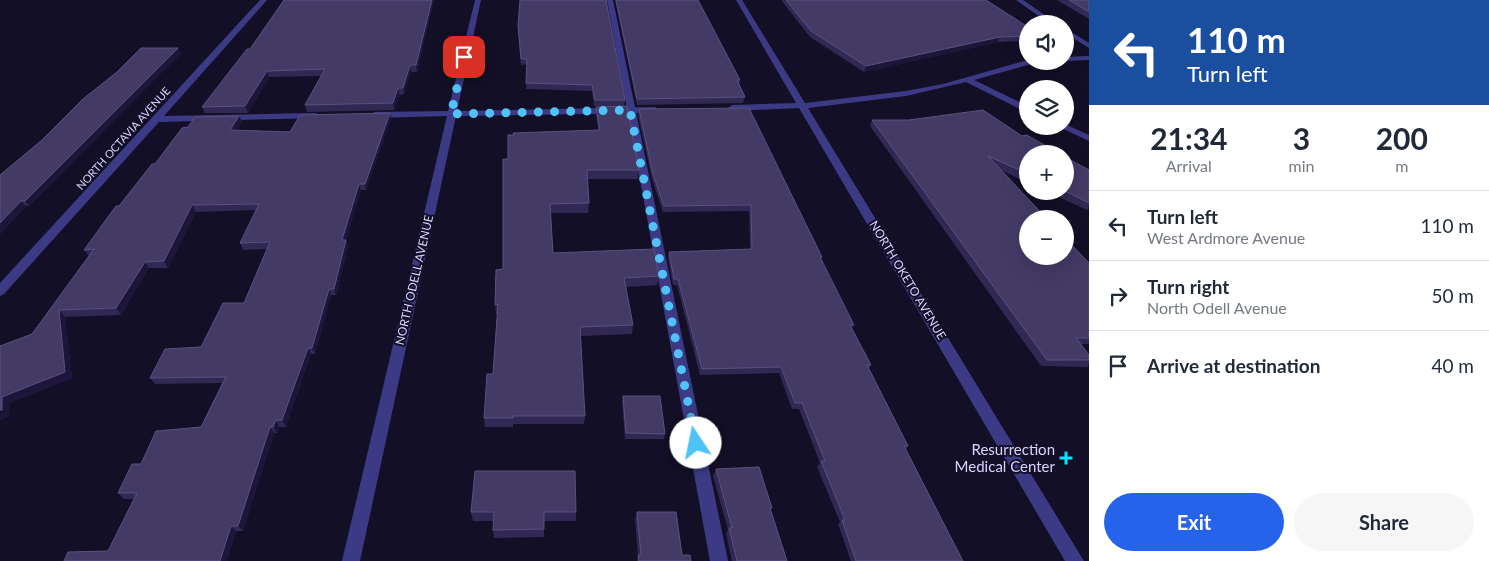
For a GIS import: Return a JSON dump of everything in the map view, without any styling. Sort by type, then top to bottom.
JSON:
[{"type":"street","name":"NORTH OCTAVIA AVENUE","points":[[0,291],[264,0]]},
{"type":"street","name":"NORTH ODELL AVENUE","points":[[351,561],[478,0]]},
{"type":"street","points":[[610,0],[719,561]]},
{"type":"street","name":"NORTH OKETO AVENUE","points":[[739,0],[1075,561]]},
{"type":"street","points":[[1019,0],[1042,15]]},
{"type":"street","points":[[1074,36],[1089,46]]},
{"type":"street","points":[[1074,59],[1089,58]]},
{"type":"street","points":[[717,108],[804,107],[891,97],[968,80],[1002,67],[1019,64]]},
{"type":"street","points":[[968,80],[1019,106]]},
{"type":"street","points":[[362,116],[669,109]]},
{"type":"street","points":[[158,119],[322,116]]},
{"type":"street","points":[[1074,132],[1089,138]]},
{"type":"building","points":[[284,0],[432,0],[416,65],[410,65],[403,88],[398,88],[393,103],[305,105],[325,69],[267,71],[245,106],[202,107],[247,49],[250,49]]},
{"type":"building","points":[[520,0],[606,0],[625,100],[595,100],[592,85],[526,83],[527,59],[521,59],[518,26]]},
{"type":"building","points":[[616,0],[698,0],[740,80],[737,80],[745,97],[637,99]]},
{"type":"building","points":[[786,0],[986,0],[1019,21],[1019,36],[1000,37],[866,66],[811,31]]},
{"type":"building","points":[[1069,0],[1089,0],[1089,12]]},
{"type":"building","points":[[141,48],[178,48],[25,201],[21,201],[0,223],[0,175],[42,140],[83,99],[117,72]]},
{"type":"building","points":[[627,106],[639,170],[587,170],[589,203],[550,204],[553,253],[654,249],[659,276],[624,278],[633,325],[580,327],[585,416],[484,418],[487,374],[493,374],[498,304],[495,305],[496,270],[503,269],[503,159],[508,159],[508,135],[514,135],[513,133],[600,130],[596,107]]},
{"type":"building","points":[[749,108],[854,325],[850,325],[871,365],[867,365],[908,446],[904,446],[963,561],[856,561],[842,520],[845,520],[821,461],[825,461],[802,403],[795,403],[781,367],[702,369],[678,279],[674,279],[669,252],[752,249],[751,205],[664,206],[653,174],[639,109]]},
{"type":"building","points":[[983,110],[1019,135],[1027,135],[1044,145],[1019,145],[1019,170],[988,156],[1019,189],[1019,200],[1029,200],[1039,210],[1019,210],[1019,265],[1074,265],[1074,247],[1089,263],[1089,338],[1076,338],[1089,355],[1089,360],[1047,360],[872,120],[909,120]]},
{"type":"building","points":[[390,113],[365,184],[359,184],[342,240],[346,240],[334,289],[329,289],[312,348],[308,348],[282,420],[276,420],[273,427],[270,427],[238,526],[231,526],[220,561],[64,561],[68,552],[108,551],[137,493],[118,493],[132,464],[141,464],[156,431],[201,427],[226,377],[150,378],[165,349],[201,347],[223,303],[244,303],[270,242],[240,243],[259,204],[192,205],[164,261],[145,262],[116,308],[59,310],[65,372],[2,397],[2,410],[0,410],[0,346],[32,334],[94,249],[84,250],[116,206],[119,206],[152,164],[155,164],[182,128],[188,127],[195,117],[239,116],[230,130],[290,132],[300,115]]},
{"type":"building","points":[[1074,162],[1089,170],[1089,203],[1074,196]]},
{"type":"building","points":[[623,396],[660,396],[665,434],[626,433]]},
{"type":"building","points":[[759,467],[787,561],[737,561],[729,528],[732,528],[716,469]]},
{"type":"building","points":[[475,471],[575,471],[576,512],[544,512],[544,529],[493,530],[494,512],[471,512]]},
{"type":"building","points":[[637,512],[676,512],[682,555],[690,555],[691,561],[639,561],[638,555],[641,555]]},
{"type":"place","name":"Resurrection Medical Center","points":[[1066,458]]},
{"type":"route","points":[[464,57],[451,114],[630,110],[696,443]]}]
